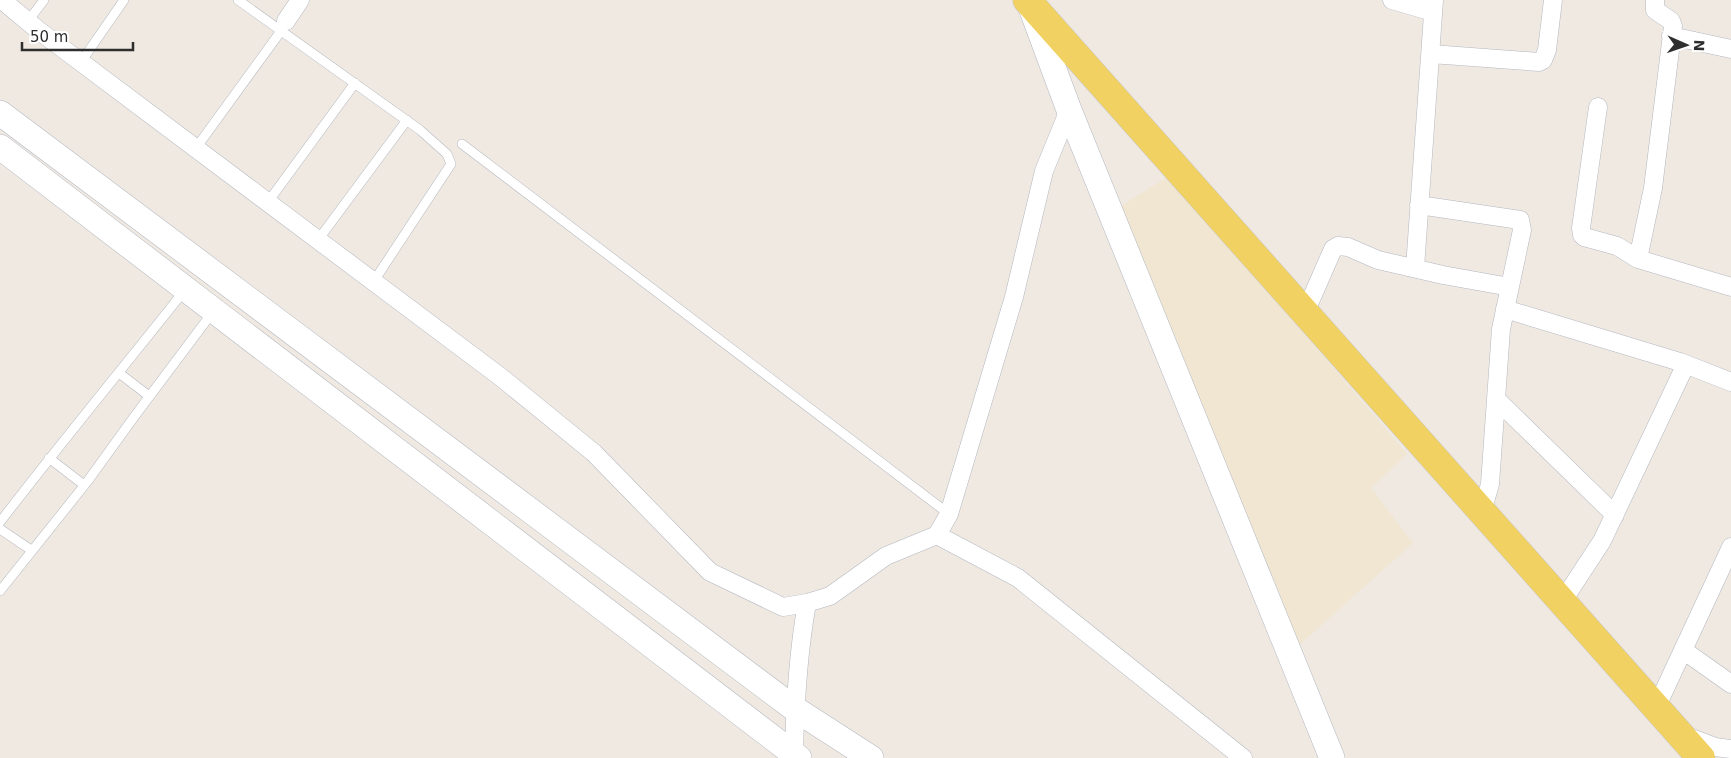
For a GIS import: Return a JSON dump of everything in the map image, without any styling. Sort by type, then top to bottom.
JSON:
[{"type":"main road","points":[[1027,0],[1701,758]]},
{"type":"street","points":[[2,0],[80,62],[502,378],[594,453],[710,572],[784,607],[830,596],[886,556],[937,535],[948,514],[1014,297],[1044,171],[1069,110]]},
{"type":"street","points":[[283,26],[300,0]]},
{"type":"street","points":[[1027,0],[1069,110],[1332,758]]},
{"type":"street","points":[[1392,0],[1434,6],[1415,268]]},
{"type":"street","points":[[1430,54],[1539,62],[1543,60],[1547,50],[1552,0]]},
{"type":"street","points":[[1638,259],[1653,188],[1673,26],[1671,21],[1655,10],[1655,0]]},
{"type":"street","points":[[1671,36],[1731,49]]},
{"type":"street","points":[[1598,107],[1581,228],[1582,235],[1617,246],[1638,259],[1731,287]]},
{"type":"street","points":[[0,113],[795,709],[870,758]]},
{"type":"street","points":[[0,147],[796,756]]},
{"type":"street","points":[[1419,205],[1520,220],[1522,230],[1501,329],[1490,484],[1482,512]]},
{"type":"street","points":[[1305,313],[1333,250],[1338,246],[1348,247],[1378,260],[1510,287]]},
{"type":"street","points":[[181,286],[196,260]]},
{"type":"street","points":[[212,309],[229,284]]},
{"type":"street","points":[[1505,309],[1730,378]]},
{"type":"street","points":[[1562,602],[1602,541],[1686,364]]},
{"type":"street","points":[[1496,399],[1615,515]]},
{"type":"street","points":[[361,423],[383,400]]},
{"type":"street","points":[[937,535],[1018,578],[1243,758]]},
{"type":"street","points":[[1656,708],[1731,547]]},
{"type":"street","points":[[796,756],[795,709],[802,628],[807,603]]},
{"type":"street","points":[[1684,650],[1731,684]]},
{"type":"street","points":[[1678,732],[1714,747],[1731,750]]},
{"type":"lane","points":[[28,22],[44,0]]},
{"type":"lane","points":[[80,62],[124,0]]},
{"type":"lane","points":[[238,0],[283,26],[354,83],[420,130],[447,154],[451,164],[374,281]]},
{"type":"lane","points":[[196,148],[283,26]]},
{"type":"lane","points":[[268,202],[354,83]]},
{"type":"lane","points":[[318,240],[407,120]]},
{"type":"lane","points":[[462,144],[948,514]]},
{"type":"lane","points":[[0,522],[49,458],[119,373],[181,286]]},
{"type":"lane","points":[[0,591],[84,485],[212,309]]},
{"type":"lane","points":[[119,373],[149,396]]},
{"type":"lane","points":[[49,458],[84,485]]},
{"type":"lane","points":[[0,529],[31,550]]},
{"type":"shaded area","points":[[1169,176],[1407,454],[1371,488],[1413,543],[1297,647],[1116,209]]}]
